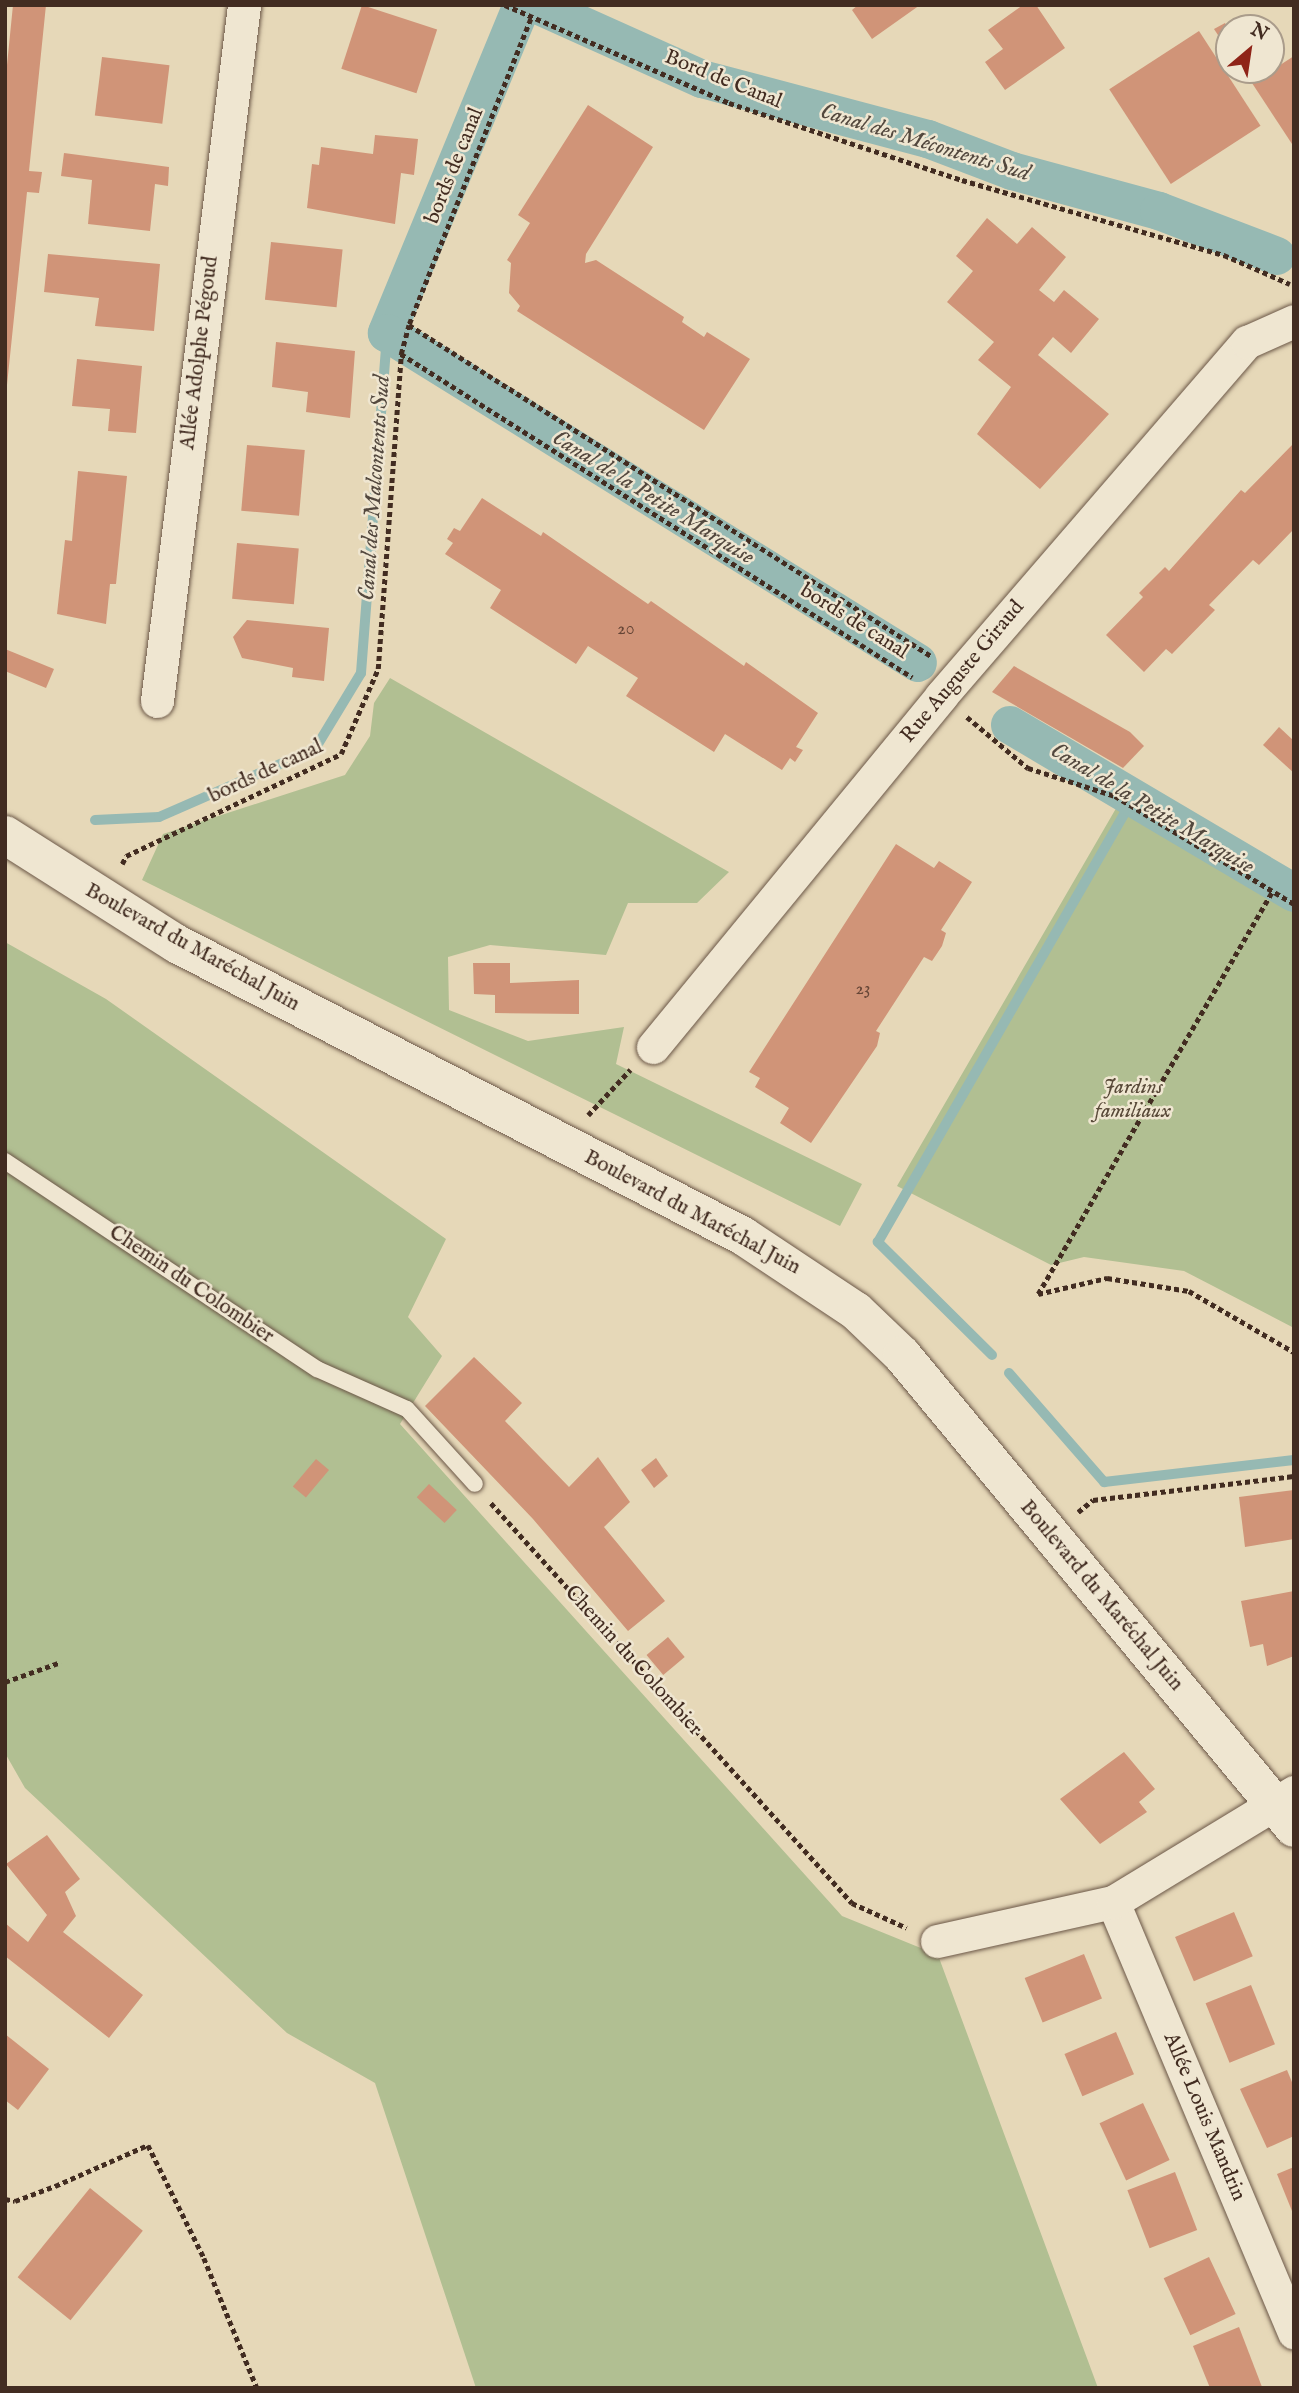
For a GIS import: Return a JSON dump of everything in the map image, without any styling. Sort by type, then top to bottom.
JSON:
[{"type":"main road","name":"Boulevard du Maréchal Juin","points":[[5,835],[177,944],[803,1271],[902,1355],[1050,1534],[1287,1808]]},
{"type":"street","name":"Allée Adolphe Pégoud","points":[[157,701],[244,5]]},
{"type":"street","name":"Rue Auguste Giraud","points":[[653,1047],[951,685],[1247,342],[1294,321]]},
{"type":"street","points":[[937,1941],[1113,1902],[1287,1808]]},
{"type":"street","name":"Allée Louis Mandrin","points":[[1113,1902],[1294,2332]]},
{"type":"lane","name":"Chemin du Colombier","points":[[5,1161],[317,1369],[407,1409],[474,1485]]},
{"type":"path","name":"Bord de Canal","points":[[508,6],[531,19],[729,103],[915,166],[1224,255],[1294,286]]},
{"type":"path","name":"bords de canal","points":[[117,872],[126,856],[341,754],[378,669],[401,354],[409,325],[531,19]]},
{"type":"path","name":"bords de canal","points":[[409,325],[951,685],[1028,768],[1115,796],[1294,904]]},
{"type":"path","name":"bords de canal","points":[[401,354],[951,685]]},
{"type":"path","points":[[1273,891],[1038,1294],[1107,1278],[1189,1291],[1294,1352]]},
{"type":"path","points":[[579,1124],[653,1047]]},
{"type":"path","points":[[1050,1534],[1093,1500],[1294,1476]]},
{"type":"path","name":"Chemin du Colombier","points":[[474,1485],[852,1903],[937,1941]]},
{"type":"path","points":[[5,1682],[61,1662]]},
{"type":"path","points":[[5,2199],[15,2201],[55,2186],[148,2145],[204,2258],[257,2388]]},
{"type":"green space","points":[[390,678],[729,872],[697,903],[628,903],[606,955],[490,945],[448,957],[449,1010],[528,1041],[624,1027],[616,1064],[862,1184],[840,1226],[142,880],[163,834],[345,775],[370,736],[374,703]]},
{"type":"green space","name":"Jardins familiaux","points":[[1129,786],[1294,886],[1294,1328],[1184,1271],[1084,1257],[1051,1265],[897,1186]]},
{"type":"green space","points":[[5,942],[106,999],[446,1239],[408,1317],[442,1356],[400,1424],[842,1916],[938,1955],[1098,2388],[476,2388],[375,2083],[287,2033],[25,1788],[5,1753]]},
{"type":"building","points":[[13,5],[46,5],[29,171],[42,172],[39,193],[27,192],[7,385],[5,85]]},
{"type":"building","points":[[362,5],[437,29],[416,93],[341,69]]},
{"type":"building","points":[[858,5],[920,5],[872,39],[852,10]]},
{"type":"building","points":[[1023,5],[1036,5],[1065,48],[1005,90],[985,62],[1003,49],[988,30]]},
{"type":"building","points":[[1199,31],[1215,56],[1215,84],[1233,84],[1261,126],[1171,184],[1109,89]]},
{"type":"building","points":[[1294,56],[1294,147],[1253,84],[1285,84],[1285,62]]},
{"type":"building","points":[[102,57],[169,65],[162,124],[95,116]]},
{"type":"building","points":[[588,105],[653,147],[586,254],[585,263],[596,260],[684,317],[682,322],[704,337],[707,332],[750,359],[704,430],[517,311],[520,306],[509,293],[511,263],[507,260],[530,223],[518,215]]},
{"type":"building","points":[[375,135],[418,139],[414,175],[401,173],[395,224],[307,208],[312,164],[319,165],[321,147],[373,154]]},
{"type":"building","points":[[64,153],[169,167],[168,186],[155,184],[150,231],[88,224],[92,180],[61,176]]},
{"type":"building","points":[[987,218],[1017,244],[1032,227],[1066,257],[1039,290],[1054,302],[1064,290],[1099,319],[1071,353],[1053,337],[1038,355],[1109,414],[1040,489],[977,434],[1011,387],[978,360],[994,342],[947,302],[973,271],[956,256]]},
{"type":"building","points":[[271,242],[343,250],[337,307],[265,300]]},
{"type":"building","points":[[48,254],[160,264],[154,331],[95,326],[99,298],[44,292]]},
{"type":"building","points":[[276,342],[355,351],[350,418],[306,412],[308,392],[272,387]]},
{"type":"building","points":[[77,359],[142,366],[136,433],[108,431],[110,409],[72,406]]},
{"type":"building","points":[[1294,443],[1294,529],[1259,565],[1253,560],[1209,605],[1215,610],[1172,654],[1166,649],[1144,672],[1106,635],[1143,597],[1139,593],[1165,567],[1169,571],[1241,490],[1245,493]]},
{"type":"building","points":[[247,445],[305,450],[299,516],[241,511]]},
{"type":"building","points":[[78,471],[127,476],[116,584],[110,584],[106,624],[57,614],[65,540],[72,541]]},
{"type":"building","points":[[482,498],[541,536],[543,532],[648,604],[651,601],[744,666],[746,662],[818,713],[796,747],[803,750],[795,762],[790,758],[782,770],[725,734],[714,752],[626,696],[638,678],[588,646],[576,664],[490,608],[501,590],[445,554],[453,543],[447,539],[454,528],[460,531]]},
{"type":"building","points":[[237,543],[299,548],[294,604],[232,599]]},
{"type":"building","points":[[247,620],[329,628],[324,681],[292,677],[293,668],[242,658],[233,637]]},
{"type":"building","points":[[5,649],[54,669],[46,688],[5,671]]},
{"type":"building","points":[[1014,666],[1130,732],[1144,746],[1123,768],[992,692]]},
{"type":"building","points":[[1279,727],[1294,741],[1294,773],[1263,745]]},
{"type":"building","points":[[896,844],[934,868],[939,861],[972,882],[941,930],[946,933],[942,946],[932,961],[924,957],[876,1031],[880,1033],[877,1046],[811,1143],[780,1123],[789,1108],[755,1087],[760,1078],[749,1072]]},
{"type":"building","points":[[473,963],[510,963],[510,983],[579,980],[579,1014],[495,1013],[495,995],[474,994]]},
{"type":"building","points":[[474,1357],[522,1403],[505,1421],[569,1487],[598,1457],[630,1502],[604,1527],[665,1601],[628,1631],[533,1519],[425,1406]]},
{"type":"building","points":[[656,1458],[668,1476],[654,1488],[641,1470]]},
{"type":"building","points":[[316,1459],[329,1470],[306,1498],[293,1487]]},
{"type":"building","points":[[429,1484],[457,1510],[445,1523],[417,1497]]},
{"type":"building","points":[[1294,1490],[1294,1539],[1245,1547],[1239,1497]]},
{"type":"building","points":[[1294,1591],[1294,1656],[1267,1666],[1263,1644],[1250,1647],[1241,1601]]},
{"type":"building","points":[[668,1637],[685,1657],[663,1675],[647,1655]]},
{"type":"building","points":[[1124,1752],[1155,1789],[1139,1802],[1147,1812],[1100,1844],[1060,1799]]},
{"type":"building","points":[[47,1835],[80,1879],[65,1892],[76,1916],[63,1932],[143,1995],[109,2038],[5,1956],[5,1923],[28,1942],[47,1915],[6,1864]]},
{"type":"building","points":[[1234,1912],[1253,1956],[1194,1981],[1175,1937]]},
{"type":"building","points":[[1084,1954],[1102,1999],[1043,2022],[1025,1978]]},
{"type":"building","points":[[1251,1985],[1275,2044],[1230,2063],[1206,2003]]},
{"type":"building","points":[[1116,2032],[1134,2074],[1082,2096],[1064,2054]]},
{"type":"building","points":[[5,2034],[49,2069],[18,2110],[5,2100]]},
{"type":"building","points":[[1287,2070],[1294,2087],[1294,2136],[1267,2148],[1240,2089]]},
{"type":"building","points":[[1143,2103],[1170,2160],[1126,2180],[1099,2123]]},
{"type":"building","points":[[1294,2167],[1294,2216],[1277,2174]]},
{"type":"building","points":[[1175,2172],[1197,2230],[1150,2248],[1127,2190]]},
{"type":"building","points":[[90,2188],[143,2231],[70,2320],[18,2277]]},
{"type":"building","points":[[1209,2257],[1236,2314],[1190,2335],[1164,2278]]},
{"type":"building","points":[[1239,2327],[1262,2387],[1210,2388],[1193,2346]]},
{"type":"waterway","name":"Canal de la Petite Marquise","points":[[522,5],[387,333],[918,663]]},
{"type":"waterway","name":"Canal des Mécontents Sud","points":[[537,5],[702,79],[928,139],[1012,171],[1159,211],[1277,256]]},
{"type":"waterway","name":"Canal des Malcontents Sud","points":[[95,820],[159,817],[315,749],[361,673],[387,333]]},
{"type":"waterway","name":"Canal de la Petite Marquise","points":[[1010,725],[1294,893]]},
{"type":"waterway","points":[[992,1355],[878,1242],[1126,811]]},
{"type":"waterway","points":[[1009,1373],[1104,1482],[1294,1460]]}]
